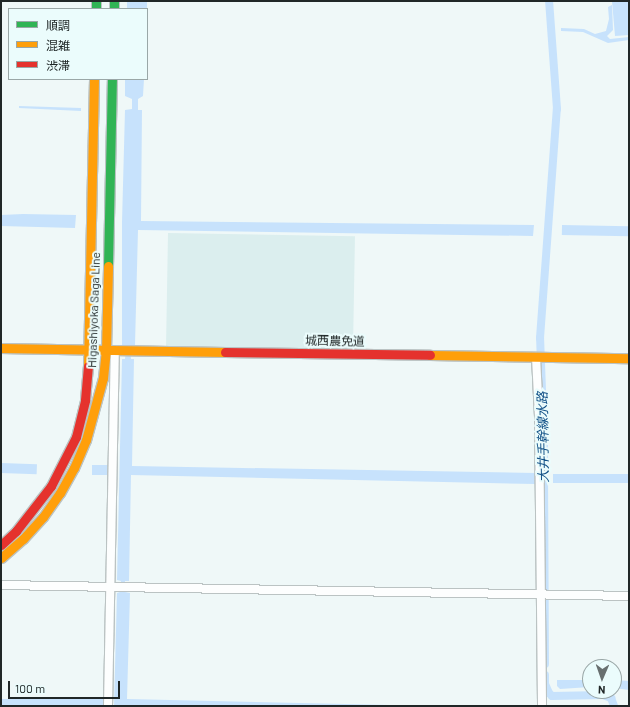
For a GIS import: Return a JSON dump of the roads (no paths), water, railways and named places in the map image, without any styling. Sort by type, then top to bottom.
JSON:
[{"type":"main road","name":"Higashiyoka Saga Line","points":[[1,545],[16,531],[34,510],[63,465],[76,437],[85,400],[89,349],[94,80]]},
{"type":"main road","name":"Higashiyoka Saga Line","points":[[1,558],[23,539],[43,517],[60,493],[74,468],[86,440],[103,378],[120,350],[112,80]]},
{"type":"main road","name":"城西農免道","points":[[1,348],[629,358]]},
{"type":"street","points":[[108,706],[119,586],[120,350]]},
{"type":"street","points":[[541,357],[539,416],[542,706]]},
{"type":"street","points":[[1,585],[629,596]]},
{"type":"street","points":[[542,692],[551,688]]},
{"type":"water","points":[[127,1],[147,1],[147,8],[127,8]]},
{"type":"water","points":[[612,1],[629,1],[629,35],[615,36]]},
{"type":"water","points":[[612,5],[613,30],[607,36],[610,39],[629,37],[629,40],[608,43],[583,32],[561,31],[561,28],[584,29],[595,34],[606,31],[609,19],[608,7]]},
{"type":"water","points":[[125,80],[144,80],[143,96],[138,99],[138,110],[142,110],[141,221],[534,225],[533,236],[138,230],[135,345],[130,345],[131,359],[134,359],[132,466],[535,473],[535,484],[131,475],[129,581],[125,581],[125,592],[130,593],[127,699],[436,706],[114,706],[117,593],[120,592],[121,581],[117,580],[122,359],[125,359],[126,345],[122,345],[122,222],[125,110],[132,109],[132,99],[125,96]]},
{"type":"water","points":[[19,106],[81,108],[81,111],[19,108]]},
{"type":"water","points":[[1,215],[76,215],[75,228],[1,226]]},
{"type":"water","points":[[562,225],[629,226],[629,236],[562,235]]},
{"type":"water","points":[[1,463],[37,464],[37,474],[1,473]]},
{"type":"water","points":[[92,465],[108,465],[108,475],[92,475]]},
{"type":"water","points":[[553,474],[629,474],[629,483],[553,483]]},
{"type":"water","points":[[557,680],[582,680],[582,688],[560,689],[557,686]]},
{"type":"water","points":[[622,681],[629,681],[629,690],[622,689]]},
{"type":"water","points":[[1,699],[103,699],[103,706],[1,706]]},
{"type":"waterway","name":"大井手幹線水路","points":[[545,664],[544,445],[540,338],[557,109],[549,1]]},
{"type":"waterway","name":"大井手幹線水路","points":[[545,675],[545,684],[552,696],[603,695],[611,698],[614,706]]}]
